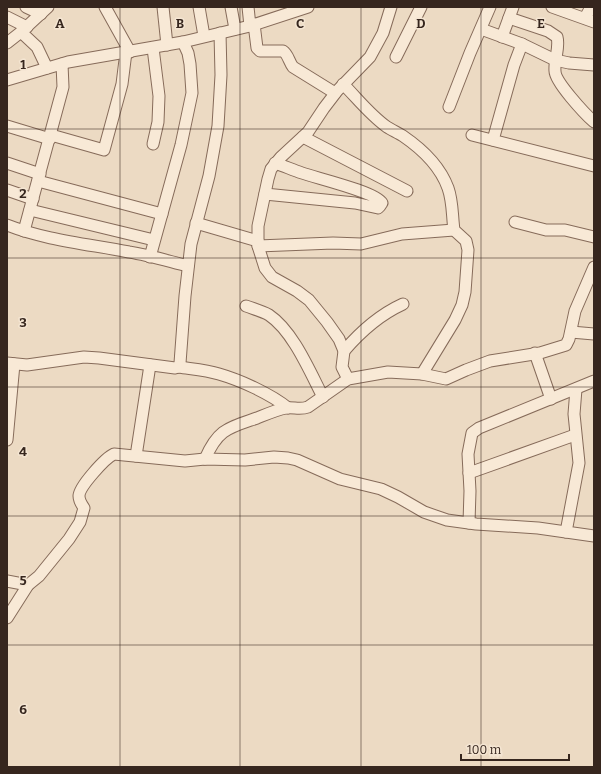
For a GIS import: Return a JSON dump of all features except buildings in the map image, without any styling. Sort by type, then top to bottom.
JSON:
[{"type":"street","points":[[26,7],[44,10]]},
{"type":"street","points":[[7,126],[104,150],[122,84],[128,52],[105,7]]},
{"type":"street","points":[[163,7],[167,45]]},
{"type":"street","points":[[199,7],[204,36]]},
{"type":"street","points":[[231,7],[235,29]]},
{"type":"street","points":[[248,7],[257,48],[260,51],[283,51],[286,53],[290,64],[293,67],[335,93]]},
{"type":"street","points":[[7,80],[62,64],[153,48],[220,33],[252,25],[305,7]]},
{"type":"street","points":[[348,379],[342,367],[344,351],[327,322],[308,300],[297,291],[268,274],[262,261],[258,243],[258,226],[271,169],[308,132],[335,93],[370,57],[383,34],[391,7]]},
{"type":"street","points":[[396,57],[421,7]]},
{"type":"street","points":[[449,107],[467,59],[490,7]]},
{"type":"street","points":[[502,37],[513,7]]},
{"type":"street","points":[[552,7],[590,20],[591,7]]},
{"type":"street","points":[[7,43],[44,10]]},
{"type":"street","points":[[7,17],[24,29],[37,47],[48,68]]},
{"type":"street","points":[[509,18],[556,35],[558,43],[555,60],[556,77],[594,122]]},
{"type":"street","points":[[481,29],[522,44],[555,60],[594,65]]},
{"type":"street","points":[[179,367],[188,266],[196,223],[209,176],[218,126],[221,75],[220,33]]},
{"type":"street","points":[[150,257],[181,145],[192,93],[190,64],[188,53],[183,42]]},
{"type":"street","points":[[493,140],[512,71],[522,44]]},
{"type":"street","points":[[153,48],[159,96],[158,122],[154,144]]},
{"type":"street","points":[[24,231],[63,87],[62,64]]},
{"type":"street","points":[[343,84],[369,111],[430,158],[448,187],[453,209],[454,230],[466,241],[468,250],[465,292],[462,305],[455,320],[422,374]]},
{"type":"street","points":[[472,136],[594,166]]},
{"type":"street","points":[[302,137],[407,191]]},
{"type":"street","points":[[7,163],[39,178],[162,214]]},
{"type":"street","points":[[265,194],[355,203],[378,208],[382,203],[379,199],[356,189],[302,173],[276,163]]},
{"type":"street","points":[[7,190],[32,204],[154,240]]},
{"type":"street","points":[[515,222],[546,230],[577,232],[594,237]]},
{"type":"street","points":[[196,223],[258,243],[360,244],[402,234],[454,230]]},
{"type":"street","points":[[7,225],[24,231],[78,243],[131,252],[188,266]]},
{"type":"street","points":[[204,459],[217,436],[225,430],[275,411],[288,408],[304,408],[323,397],[348,379],[388,372],[422,374],[442,379],[449,378],[490,361],[535,353],[566,345],[571,332],[575,311],[594,267]]},
{"type":"street","points":[[344,351],[358,335],[376,319],[403,304]]},
{"type":"street","points":[[246,306],[269,315],[283,328],[301,355],[323,397]]},
{"type":"street","points":[[571,332],[594,334]]},
{"type":"street","points":[[535,353],[551,399]]},
{"type":"street","points":[[7,440],[10,364],[36,364],[84,357],[206,371],[228,377],[274,398],[288,408]]},
{"type":"street","points":[[136,456],[150,365]]},
{"type":"street","points":[[469,523],[468,448],[470,437],[475,430],[594,381]]},
{"type":"street","points":[[566,532],[579,463],[574,414],[576,389]]},
{"type":"street","points":[[469,473],[575,435]]},
{"type":"street","points":[[7,618],[28,585],[39,576],[69,539],[80,522],[84,508],[80,500],[80,493],[104,460],[114,454],[167,460],[245,460],[274,457],[288,458],[348,482],[381,489],[398,496],[424,512],[439,518],[458,522],[538,528],[594,536]]},
{"type":"street","points":[[7,581],[28,585]]}]
